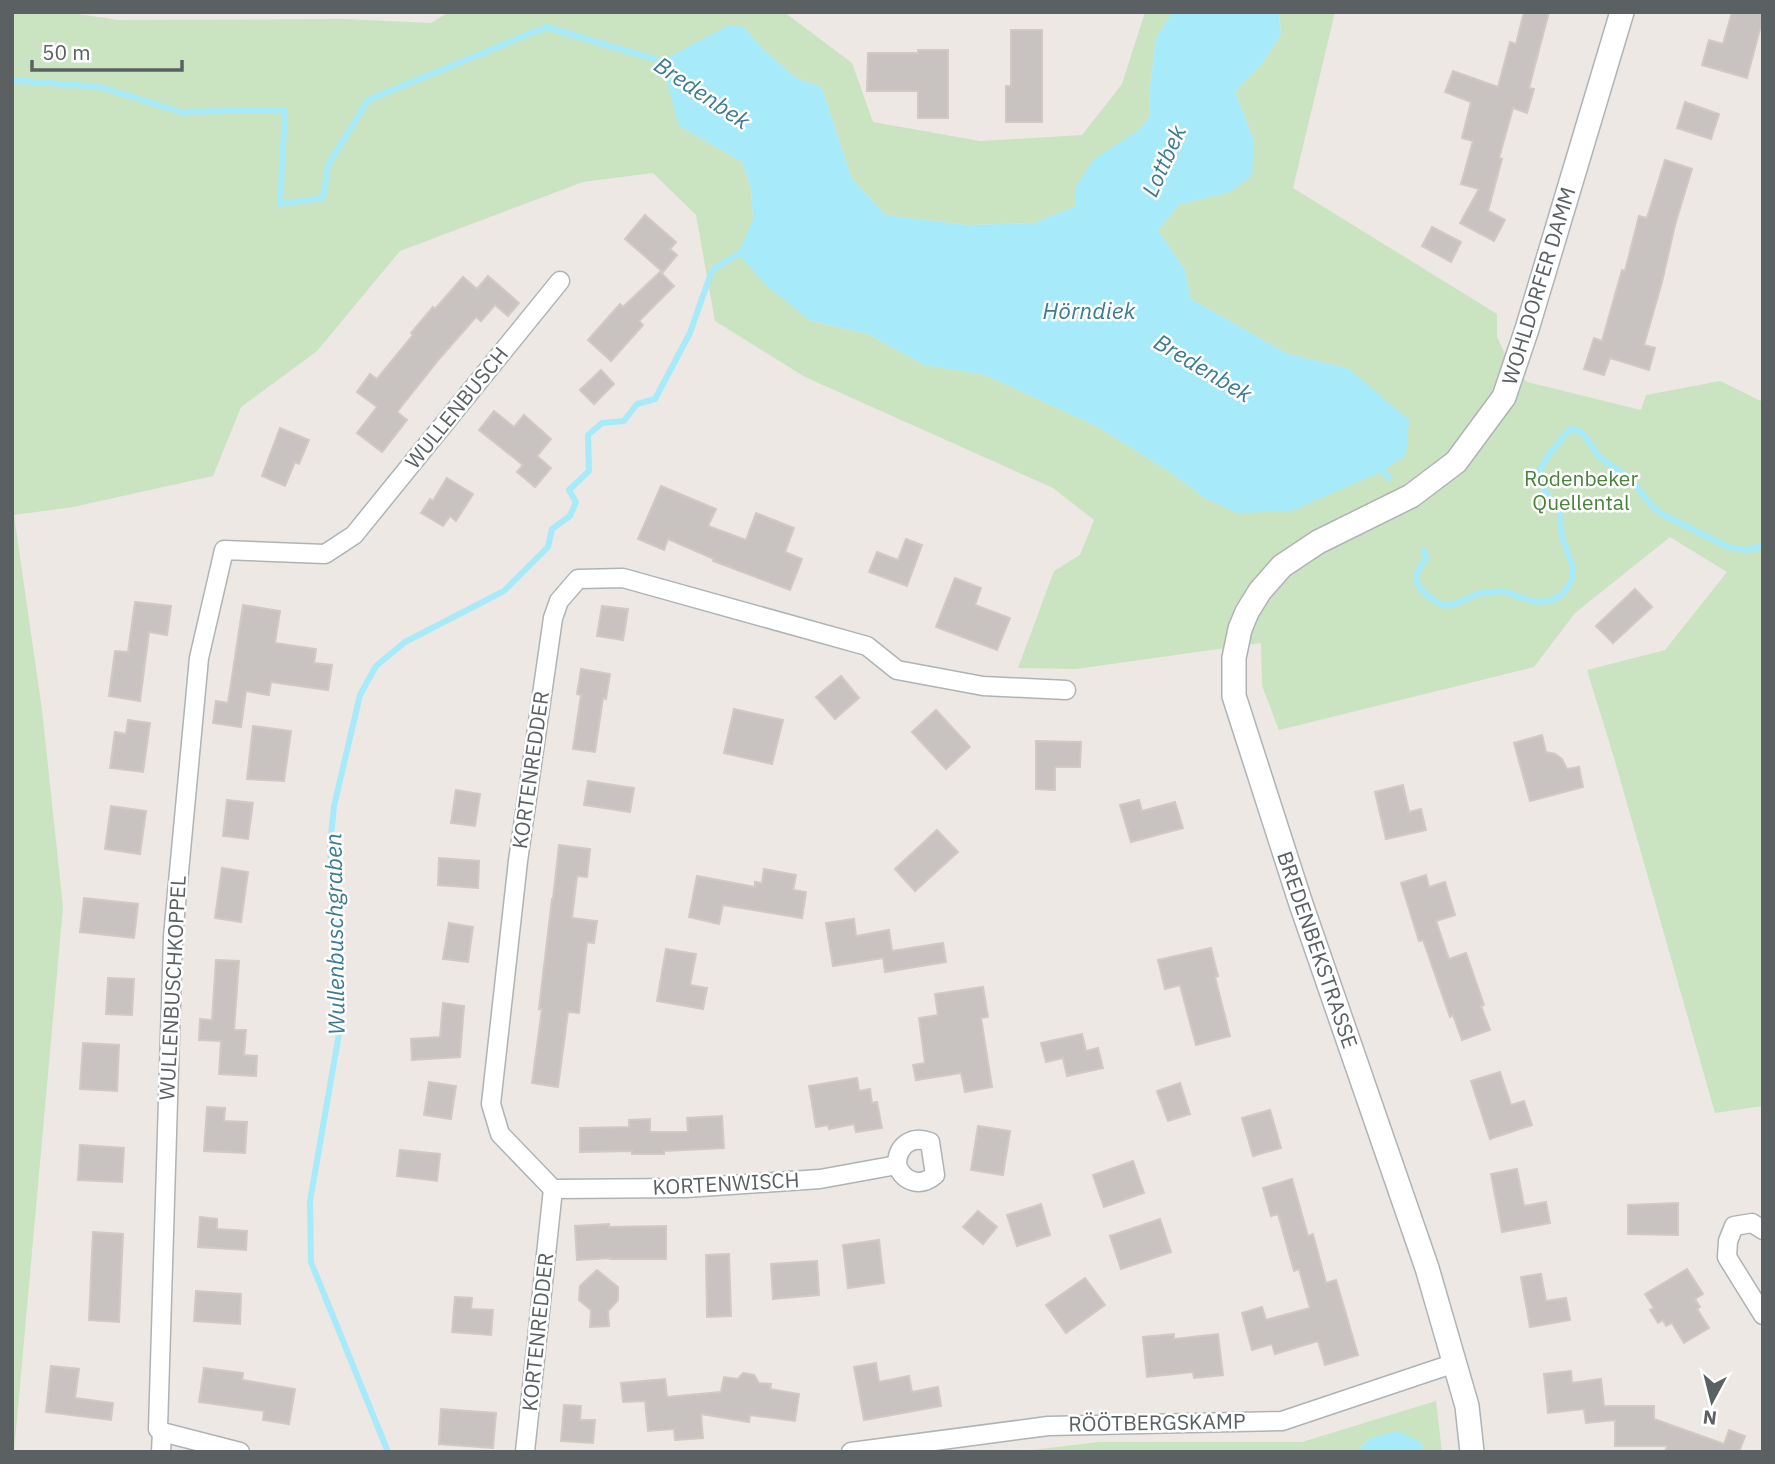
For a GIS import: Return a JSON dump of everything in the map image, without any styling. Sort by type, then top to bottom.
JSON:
[{"type":"street","name":"WOHLDORFER DAMM","points":[[1383,511],[1411,496],[1456,462],[1504,397],[1622,12]]},
{"type":"street","name":"WULLENBUSCH","points":[[224,550],[325,554],[354,535],[560,281]]},
{"type":"street","name":"BREDENBEKSTRASSE","points":[[1383,511],[1318,542],[1282,566],[1260,591],[1240,629],[1234,658],[1234,696],[1301,904],[1427,1268],[1467,1406],[1472,1452]]},
{"type":"street","name":"WULLENBUSCHKOPPEL","points":[[161,1452],[173,936],[199,658],[224,550]]},
{"type":"street","name":"KORTENREDDER","points":[[525,1452],[553,1189],[500,1134],[491,1104],[518,861],[553,618],[559,601],[578,579],[623,578],[867,646],[897,670],[983,686],[1066,690]]},
{"type":"street","name":"KORTENWISCH","points":[[553,1189],[699,1188],[820,1179],[897,1165]]},
{"type":"street","points":[[1763,1230],[1752,1223],[1734,1226],[1728,1241],[1727,1257],[1763,1315]]},
{"type":"street","name":"RÖÖTBERGSKAMP","points":[[851,1452],[1048,1426],[1283,1421],[1455,1363]]},
{"type":"street","points":[[160,1430],[240,1452]]},
{"type":"green space","name":"Rodenbeker Quellental","points":[[12,12],[65,12],[118,20],[345,19],[431,23],[449,12],[784,12],[852,63],[873,122],[980,141],[1082,135],[1122,84],[1145,12],[1172,12],[1156,38],[1149,118],[1076,206],[1034,223],[967,225],[886,215],[852,179],[822,88],[795,77],[763,49],[744,27],[679,126],[742,162],[751,188],[753,219],[810,321],[868,334],[924,365],[985,375],[1100,428],[1171,473],[1206,499],[1324,495],[1383,471],[1349,369],[1286,353],[1191,299],[1185,270],[1158,230],[1180,204],[1230,192],[1254,140],[1235,92],[1261,65],[1281,35],[1279,12],[1335,12],[1293,188],[1497,314],[1497,337],[1508,360],[1527,382],[1641,410],[1646,395],[1720,381],[1763,402],[1763,1106],[1715,1113],[1587,670],[1665,650],[1727,572],[1670,537],[1575,613],[1534,667],[1279,730],[1262,686],[1261,643],[1076,669],[1018,668],[1054,571],[1080,555],[1094,520],[1053,488],[805,377],[715,321],[696,215],[653,173],[583,182],[400,251],[317,351],[241,407],[213,476],[73,507],[14,515],[42,710],[63,907],[12,1452]]},
{"type":"green space","points":[[1436,1401],[1442,1452],[1423,1452],[1422,1443],[1370,1438],[1356,1452],[1015,1452],[1098,1442],[1302,1442]]},
{"type":"water","name":"Hörndiek","points":[[1172,12],[1279,12],[1281,35],[1261,65],[1235,92],[1254,140],[1252,176],[1230,192],[1180,204],[1158,230],[1185,270],[1191,299],[1286,353],[1349,369],[1409,420],[1406,455],[1383,471],[1292,511],[1238,513],[1206,499],[1171,473],[1100,428],[985,375],[924,365],[868,334],[811,321],[768,287],[738,254],[753,219],[751,188],[742,162],[679,126],[661,61],[729,25],[744,27],[763,49],[795,77],[822,88],[852,179],[886,215],[967,225],[1034,223],[1076,206],[1076,186],[1094,159],[1138,130],[1149,118],[1156,38]]},
{"type":"water","points":[[1398,1431],[1422,1443],[1423,1452],[1356,1452],[1370,1438]]},
{"type":"building","points":[[1524,12],[1549,12],[1529,88],[1534,89],[1527,113],[1513,108],[1499,158],[1502,159],[1488,211],[1505,220],[1494,241],[1460,223],[1479,189],[1461,184],[1473,141],[1462,138],[1471,102],[1445,92],[1453,71],[1498,87],[1510,42],[1516,44]]},
{"type":"building","points":[[1732,12],[1763,12],[1763,30],[1760,29],[1747,78],[1702,65],[1709,40],[1723,44]]},
{"type":"building","points":[[1011,30],[1042,30],[1042,122],[1006,122],[1006,86],[1011,86]]},
{"type":"building","points":[[918,50],[948,50],[948,118],[918,118],[918,91],[867,91],[868,53],[918,53]]},
{"type":"building","points":[[1685,102],[1719,114],[1711,139],[1677,128]]},
{"type":"building","points":[[1665,160],[1692,169],[1644,345],[1655,348],[1649,370],[1610,358],[1604,375],[1584,369],[1594,338],[1602,341],[1622,270],[1625,271],[1639,216],[1647,218]]},
{"type":"building","points":[[645,215],[676,242],[670,249],[677,255],[663,272],[625,239]]},
{"type":"building","points":[[1432,227],[1461,242],[1451,262],[1422,246]]},
{"type":"building","points":[[660,272],[674,286],[639,321],[643,325],[611,361],[588,340],[620,304],[623,307]]},
{"type":"building","points":[[488,276],[519,303],[508,316],[495,305],[481,321],[476,317],[397,412],[407,420],[382,452],[357,433],[377,407],[357,392],[370,374],[377,379],[413,335],[411,333],[463,277],[477,289]]},
{"type":"building","points":[[601,370],[614,384],[594,404],[580,390]]},
{"type":"building","points":[[494,411],[514,427],[524,415],[551,439],[537,456],[551,468],[535,487],[517,472],[523,465],[479,430]]},
{"type":"building","points":[[280,428],[309,440],[299,464],[295,462],[285,486],[262,476]]},
{"type":"building","points":[[447,478],[473,494],[456,521],[450,516],[443,526],[421,513],[430,499],[433,501]]},
{"type":"building","points":[[661,486],[716,509],[708,526],[746,540],[756,513],[794,528],[785,552],[802,559],[790,590],[713,561],[714,559],[668,539],[664,550],[638,539]]},
{"type":"building","points":[[906,539],[922,545],[907,586],[869,572],[877,552],[898,560]]},
{"type":"building","points":[[955,578],[981,588],[975,605],[1010,618],[997,650],[936,627]]},
{"type":"building","points":[[1635,589],[1652,607],[1613,643],[1596,626]]},
{"type":"building","points":[[135,602],[171,606],[167,635],[149,632],[140,701],[109,696],[115,651],[128,652]]},
{"type":"building","points":[[243,605],[280,611],[275,643],[316,649],[314,663],[332,665],[328,690],[271,682],[269,695],[246,691],[241,727],[213,723],[216,701],[228,703]]},
{"type":"building","points":[[602,606],[628,609],[623,640],[597,636]]},
{"type":"building","points":[[581,669],[610,674],[606,699],[603,698],[595,752],[573,749],[581,695],[577,694]]},
{"type":"building","points":[[841,676],[859,698],[835,719],[816,697]]},
{"type":"building","points":[[734,709],[783,720],[772,764],[724,753]]},
{"type":"building","points":[[936,710],[970,747],[946,769],[912,732]]},
{"type":"building","points":[[128,720],[150,723],[143,772],[110,768],[115,732],[126,734]]},
{"type":"building","points":[[253,726],[291,731],[284,781],[247,779]]},
{"type":"building","points":[[1542,735],[1546,752],[1562,759],[1567,769],[1579,767],[1583,787],[1530,801],[1514,743]]},
{"type":"building","points":[[1036,741],[1081,742],[1080,767],[1055,767],[1055,790],[1036,789]]},
{"type":"building","points":[[588,781],[634,788],[630,812],[584,805]]},
{"type":"building","points":[[1403,785],[1409,812],[1421,809],[1426,830],[1386,839],[1375,792]]},
{"type":"building","points":[[456,790],[480,794],[475,826],[451,823]]},
{"type":"building","points":[[227,800],[253,803],[248,839],[223,836]]},
{"type":"building","points":[[1139,800],[1142,811],[1175,802],[1183,828],[1131,842],[1120,805]]},
{"type":"building","points":[[111,806],[146,811],[140,854],[105,849]]},
{"type":"building","points":[[937,830],[958,852],[915,891],[895,869]]},
{"type":"building","points":[[559,845],[590,849],[587,877],[577,876],[572,918],[597,921],[594,943],[587,942],[579,1013],[568,1012],[558,1087],[532,1083]]},
{"type":"building","points":[[439,858],[479,861],[478,888],[438,885]]},
{"type":"building","points":[[222,868],[248,872],[241,922],[215,918]]},
{"type":"building","points":[[764,869],[796,875],[793,890],[806,892],[802,918],[723,905],[719,924],[689,917],[697,876],[755,887],[755,882],[762,883]]},
{"type":"building","points":[[1426,875],[1429,887],[1445,882],[1455,915],[1436,921],[1449,959],[1466,953],[1490,1030],[1462,1040],[1453,1015],[1450,1017],[1423,940],[1419,941],[1401,883]]},
{"type":"building","points":[[84,898],[138,904],[134,938],[80,932]]},
{"type":"building","points":[[854,919],[856,936],[889,930],[892,951],[943,943],[946,962],[885,972],[883,958],[833,966],[826,923]]},
{"type":"building","points":[[449,923],[473,927],[468,962],[443,959]]},
{"type":"building","points":[[1211,948],[1218,976],[1215,977],[1230,1036],[1196,1045],[1180,985],[1165,989],[1158,960]]},
{"type":"building","points":[[666,949],[696,954],[690,985],[707,988],[703,1009],[657,1001]]},
{"type":"building","points":[[216,960],[239,961],[234,1030],[246,1030],[244,1055],[257,1056],[256,1076],[219,1074],[221,1041],[199,1040],[200,1019],[212,1020]]},
{"type":"building","points":[[108,978],[134,979],[132,1015],[106,1014]]},
{"type":"building","points":[[983,987],[988,1017],[981,1018],[992,1087],[965,1092],[961,1073],[916,1080],[913,1065],[925,1063],[919,1018],[938,1015],[935,994]]},
{"type":"building","points":[[443,1003],[464,1006],[460,1057],[412,1060],[411,1039],[440,1037]]},
{"type":"building","points":[[1082,1034],[1086,1051],[1098,1048],[1103,1068],[1067,1076],[1063,1058],[1046,1062],[1041,1043]]},
{"type":"building","points":[[83,1043],[119,1045],[117,1091],[80,1089]]},
{"type":"building","points":[[1500,1072],[1511,1105],[1524,1101],[1532,1125],[1490,1139],[1471,1081]]},
{"type":"building","points":[[857,1078],[859,1091],[870,1089],[872,1103],[877,1102],[882,1128],[856,1132],[854,1124],[829,1129],[828,1125],[816,1127],[809,1086]]},
{"type":"building","points":[[429,1082],[456,1086],[451,1119],[424,1115]]},
{"type":"building","points":[[1180,1083],[1190,1114],[1168,1121],[1157,1091]]},
{"type":"building","points":[[207,1107],[225,1108],[224,1121],[247,1122],[245,1153],[204,1151]]},
{"type":"building","points":[[1270,1110],[1281,1148],[1253,1156],[1242,1118]]},
{"type":"building","points":[[722,1116],[724,1148],[664,1151],[664,1154],[632,1154],[632,1151],[580,1152],[580,1128],[629,1127],[629,1120],[650,1119],[650,1132],[688,1132],[687,1118]]},
{"type":"building","points":[[978,1126],[1010,1131],[1003,1175],[971,1170]]},
{"type":"building","points":[[80,1145],[124,1148],[122,1182],[78,1180]]},
{"type":"building","points":[[400,1150],[440,1154],[437,1181],[397,1176]]},
{"type":"building","points":[[1133,1161],[1144,1193],[1104,1207],[1093,1175]]},
{"type":"building","points":[[1517,1169],[1524,1206],[1546,1202],[1550,1223],[1502,1232],[1491,1174]]},
{"type":"building","points":[[1292,1179],[1308,1236],[1313,1234],[1326,1283],[1336,1280],[1358,1355],[1325,1365],[1318,1341],[1275,1354],[1272,1344],[1252,1350],[1242,1313],[1262,1307],[1266,1320],[1310,1308],[1299,1269],[1294,1271],[1278,1214],[1271,1216],[1263,1188]]},
{"type":"building","points":[[1678,1203],[1678,1235],[1628,1234],[1628,1205]]},
{"type":"building","points":[[1041,1204],[1050,1235],[1017,1246],[1007,1215]]},
{"type":"building","points":[[978,1211],[997,1227],[983,1244],[963,1227]]},
{"type":"building","points":[[200,1217],[217,1219],[217,1229],[247,1231],[246,1250],[198,1247]]},
{"type":"building","points":[[1160,1219],[1171,1252],[1121,1269],[1110,1236]]},
{"type":"building","points":[[609,1224],[609,1227],[666,1226],[666,1259],[577,1260],[575,1226]]},
{"type":"building","points":[[93,1232],[123,1234],[119,1322],[89,1320]]},
{"type":"building","points":[[879,1240],[884,1283],[848,1288],[843,1245]]},
{"type":"building","points":[[729,1254],[731,1316],[707,1317],[706,1255]]},
{"type":"building","points":[[817,1261],[819,1295],[773,1299],[771,1264]]},
{"type":"building","points":[[1687,1269],[1703,1294],[1695,1299],[1700,1307],[1697,1309],[1709,1328],[1684,1343],[1672,1323],[1666,1326],[1663,1320],[1658,1323],[1650,1310],[1654,1308],[1645,1294]]},
{"type":"building","points":[[597,1270],[618,1287],[618,1300],[608,1311],[609,1326],[590,1327],[591,1310],[579,1300],[580,1286]]},
{"type":"building","points":[[1541,1274],[1546,1301],[1566,1298],[1570,1320],[1530,1327],[1521,1277]]},
{"type":"building","points":[[1085,1278],[1105,1305],[1066,1333],[1046,1305]]},
{"type":"building","points":[[196,1291],[241,1294],[240,1324],[194,1321]]},
{"type":"building","points":[[455,1297],[472,1298],[471,1309],[493,1310],[491,1335],[452,1332]]},
{"type":"building","points":[[1174,1334],[1174,1339],[1218,1334],[1223,1375],[1194,1378],[1193,1372],[1147,1377],[1143,1337]]},
{"type":"building","points":[[876,1363],[879,1382],[909,1376],[912,1392],[938,1387],[941,1406],[864,1420],[854,1367]]},
{"type":"building","points":[[51,1366],[79,1369],[75,1398],[113,1403],[111,1420],[46,1412]]},
{"type":"building","points":[[204,1368],[243,1373],[242,1380],[295,1389],[289,1424],[263,1420],[264,1411],[199,1402]]},
{"type":"building","points":[[1571,1371],[1572,1383],[1601,1379],[1604,1406],[1654,1406],[1654,1419],[1724,1444],[1729,1430],[1745,1436],[1739,1452],[1665,1452],[1667,1446],[1615,1446],[1615,1420],[1586,1423],[1584,1409],[1548,1413],[1544,1374]]},
{"type":"building","points":[[743,1373],[754,1375],[759,1383],[771,1384],[770,1389],[799,1394],[795,1421],[750,1415],[749,1422],[701,1414],[703,1438],[675,1440],[674,1429],[648,1431],[645,1401],[623,1402],[621,1383],[665,1379],[667,1397],[721,1392],[724,1377],[738,1379]]},
{"type":"building","points":[[564,1405],[581,1406],[580,1420],[595,1420],[593,1443],[561,1441]]},
{"type":"building","points":[[441,1409],[496,1413],[493,1448],[439,1444]]},
{"type":"waterway","name":"Bredenbek","points":[[12,80],[100,87],[181,112],[285,110],[280,204],[323,198],[328,165],[368,100],[546,27],[666,64]]},
{"type":"waterway","name":"Wullenbuschgraben","points":[[388,1452],[311,1262],[310,1201],[340,1028],[330,845],[334,806],[360,695],[376,666],[405,642],[504,591],[548,547],[552,529],[570,516],[576,502],[569,490],[589,471],[588,435],[602,423],[624,421],[637,404],[655,399],[690,333],[712,270],[738,254]]},
{"type":"waterway","name":"Bredenbek","points":[[1424,551],[1426,559],[1417,573],[1416,581],[1427,595],[1445,605],[1490,592],[1505,592],[1542,602],[1561,595],[1571,582],[1573,567],[1562,536],[1560,514],[1543,487],[1539,472],[1570,429],[1584,435],[1600,457],[1631,480],[1660,513],[1735,549],[1754,549],[1763,545]]},
{"type":"waterway","name":"Bredenbek","points":[[1375,467],[1389,478]]},
{"type":"water label","name":"Lottbek","points":[[1164,161]]}]
